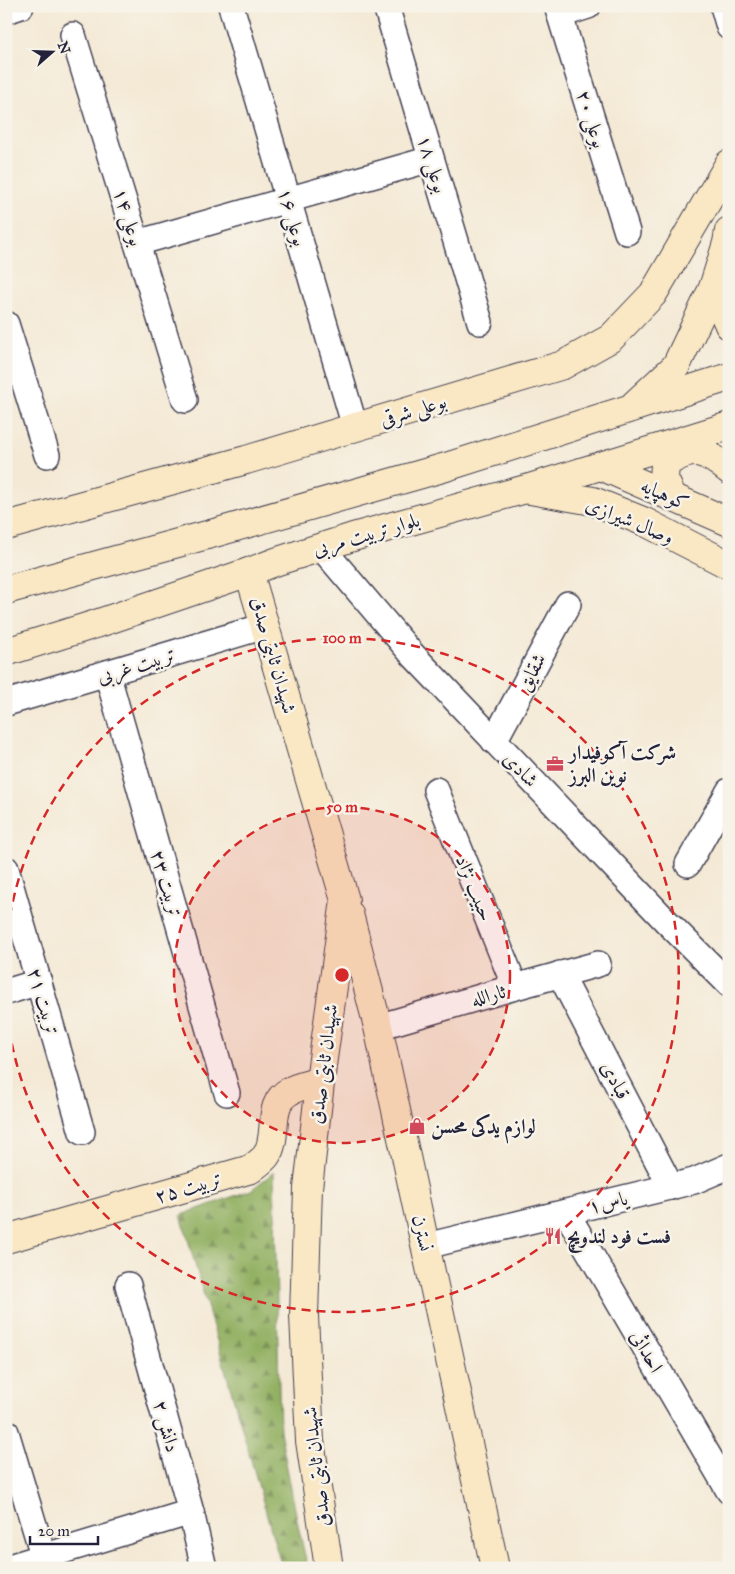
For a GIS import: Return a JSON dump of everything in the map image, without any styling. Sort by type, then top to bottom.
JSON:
[{"type":"main road","name":"بوعلی شرقی","points":[[6,526],[246,460],[563,365],[611,338],[653,294],[729,164]]},
{"type":"main road","points":[[631,409],[676,366],[714,288],[728,243],[729,231]]},
{"type":"main road","points":[[714,288],[729,325]]},
{"type":"main road","points":[[6,590],[446,467],[729,378]]},
{"type":"main road","points":[[724,428],[720,452],[729,469]]},
{"type":"main road","name":"بلوار تربیت مربی","points":[[6,652],[278,561],[526,489],[724,428]]},
{"type":"main road","points":[[672,496],[664,479],[665,464],[679,455],[694,452],[711,456],[729,469]]},
{"type":"main road","name":"کوهپایه","points":[[602,466],[729,522]]},
{"type":"main road","name":"وصال شیرازی","points":[[526,489],[593,501],[645,522],[729,565]]},
{"type":"main road","name":"شهیدان ثابتی صدق","points":[[249,572],[346,900],[320,1081],[308,1188],[304,1316],[310,1441],[329,1568]]},
{"type":"main road","name":"نسترن","points":[[346,900],[378,1027],[495,1568]]},
{"type":"main road","name":"تربیت ۲۵","points":[[6,1239],[251,1169],[267,1155],[273,1136],[275,1109],[282,1098],[290,1091],[320,1081]]},
{"type":"street","points":[[6,10],[21,6]]},
{"type":"street","name":"بوعلی ۱۶","points":[[232,6],[355,427]]},
{"type":"street","name":"بوعلی ۱۸","points":[[386,6],[480,322]]},
{"type":"street","points":[[559,11],[588,6]]},
{"type":"street","points":[[723,6],[729,27]]},
{"type":"street","name":"بوعلی ۲۰","points":[[559,11],[627,232]]},
{"type":"street","name":"بوعلی ۱۴","points":[[74,34],[185,400]]},
{"type":"street","points":[[138,243],[431,158]]},
{"type":"street","points":[[6,324],[47,455]]},
{"type":"street","name":"شادی","points":[[321,548],[412,654],[666,921],[729,984]]},
{"type":"street","name":"شقایق","points":[[494,741],[568,604]]},
{"type":"street","name":"تربیت غربی","points":[[6,703],[265,626]]},
{"type":"street","name":"تربیت ۲۳","points":[[107,673],[227,1093]]},
{"type":"street","name":"حبیب نژاد","points":[[436,790],[515,987]]},
{"type":"street","points":[[688,864],[729,791]]},
{"type":"street","name":"تربیت ۲۱","points":[[6,869],[82,1132]]},
{"type":"street","name":"ثارالله","points":[[378,1027],[598,964]]},
{"type":"street","name":"قبادی","points":[[560,974],[672,1187]]},
{"type":"street","points":[[6,992],[39,982]]},
{"type":"street","name":"یاس۱","points":[[426,1246],[726,1174]]},
{"type":"street","name":"احداثی","points":[[566,1212],[729,1491]]},
{"type":"street","name":"دانش ۲","points":[[128,1285],[191,1512],[204,1568]]},
{"type":"street","points":[[6,1432],[45,1563]]},
{"type":"street","points":[[6,1568],[45,1563],[191,1512]]},
{"type":"green space","points":[[274,1172],[280,1431],[308,1568],[282,1568],[181,1215],[251,1190]]},
{"type":"place","name":"شرکت آکوفیدار نوین البرز","points":[[555,764]]},
{"type":"place","name":"لوازم یدکی محسن","points":[[417,1126]]},
{"type":"place","name":"فست فود لندویچ","points":[[553,1236]]}]
